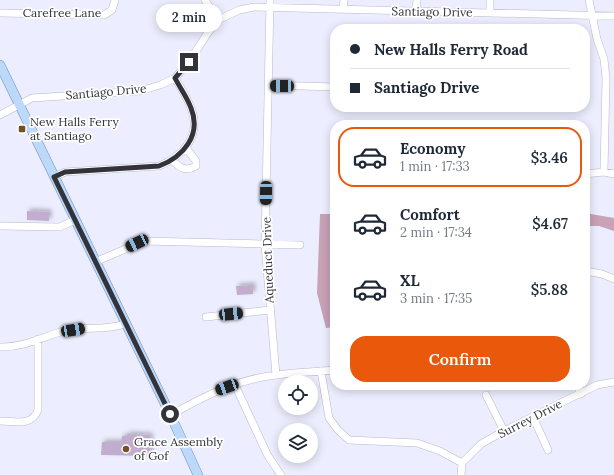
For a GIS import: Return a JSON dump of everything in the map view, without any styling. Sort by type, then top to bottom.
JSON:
[{"type":"main road","points":[[0,64],[125,324],[171,414],[198,475]]},
{"type":"street","name":"Carefree Lane","points":[[0,13],[104,15],[112,10],[115,0]]},
{"type":"street","points":[[205,0],[218,20]]},
{"type":"street","points":[[344,0],[344,10]]},
{"type":"street","points":[[416,0],[416,11]]},
{"type":"street","points":[[490,0],[490,13]]},
{"type":"street","points":[[589,0],[596,38],[604,59],[606,78],[604,172]]},
{"type":"street","name":"Santiago Drive","points":[[0,115],[20,106],[32,98],[140,91],[175,78],[189,62],[218,20],[238,10],[270,4],[344,10],[614,16]]},
{"type":"street","name":"Aqueduct Drive","points":[[270,4],[265,245],[276,375]]},
{"type":"street","points":[[54,177],[65,172],[159,166],[173,161],[186,148],[189,142],[194,117],[191,108],[175,78]]},
{"type":"street","points":[[269,86],[330,87]]},
{"type":"street","points":[[173,161],[185,169],[190,170],[196,166],[196,160],[186,148]]},
{"type":"street","points":[[590,173],[604,172],[614,174]]},
{"type":"street","points":[[0,226],[60,227],[75,220]]},
{"type":"street","points":[[95,262],[144,241],[300,245]]},
{"type":"street","points":[[590,272],[602,274],[614,279]]},
{"type":"street","points":[[206,316],[270,310]]},
{"type":"street","points":[[0,347],[10,348],[64,331],[83,328],[113,329],[125,324]]},
{"type":"street","points":[[0,421],[29,422],[34,418],[38,410],[38,339]]},
{"type":"street","points":[[171,414],[203,397],[235,385],[276,375],[330,370]]},
{"type":"street","points":[[321,371],[329,418],[338,430],[349,440],[417,443],[440,451],[462,463],[461,475]]},
{"type":"street","name":"Surrey Drive","points":[[590,389],[597,385],[614,382]]},
{"type":"street","points":[[235,385],[268,456],[281,475]]},
{"type":"street","points":[[579,390],[581,394]]},
{"type":"street","name":"Surrey Drive","points":[[462,463],[481,444],[504,431],[588,390]]},
{"type":"street","points":[[486,395],[504,431]]},
{"type":"street","points":[[533,417],[548,450]]},
{"type":"shaded area","points":[[320,214],[330,214],[330,328],[326,328],[317,293]]},
{"type":"shaded area","points":[[590,214],[614,218],[614,231],[599,226],[590,226]]},
{"type":"building","points":[[27,211],[49,212],[49,221],[27,220]]},
{"type":"building","points":[[253,285],[253,294],[237,295],[236,286]]},
{"type":"building","name":"Grace Assembly of Gof","points":[[128,434],[150,435],[151,456],[101,455],[102,442],[121,442],[122,436],[128,436]]},
{"type":"place","name":"New Halls Ferry at Santiago","points":[[22,129]]},
{"type":"place","name":"Grace Assembly of Gof","points":[[126,449]]},
{"type":"route","points":[[170,414],[54,177],[65,172],[159,166],[173,161],[182,154],[189,142],[194,117],[191,108],[175,78],[189,62]]}]
